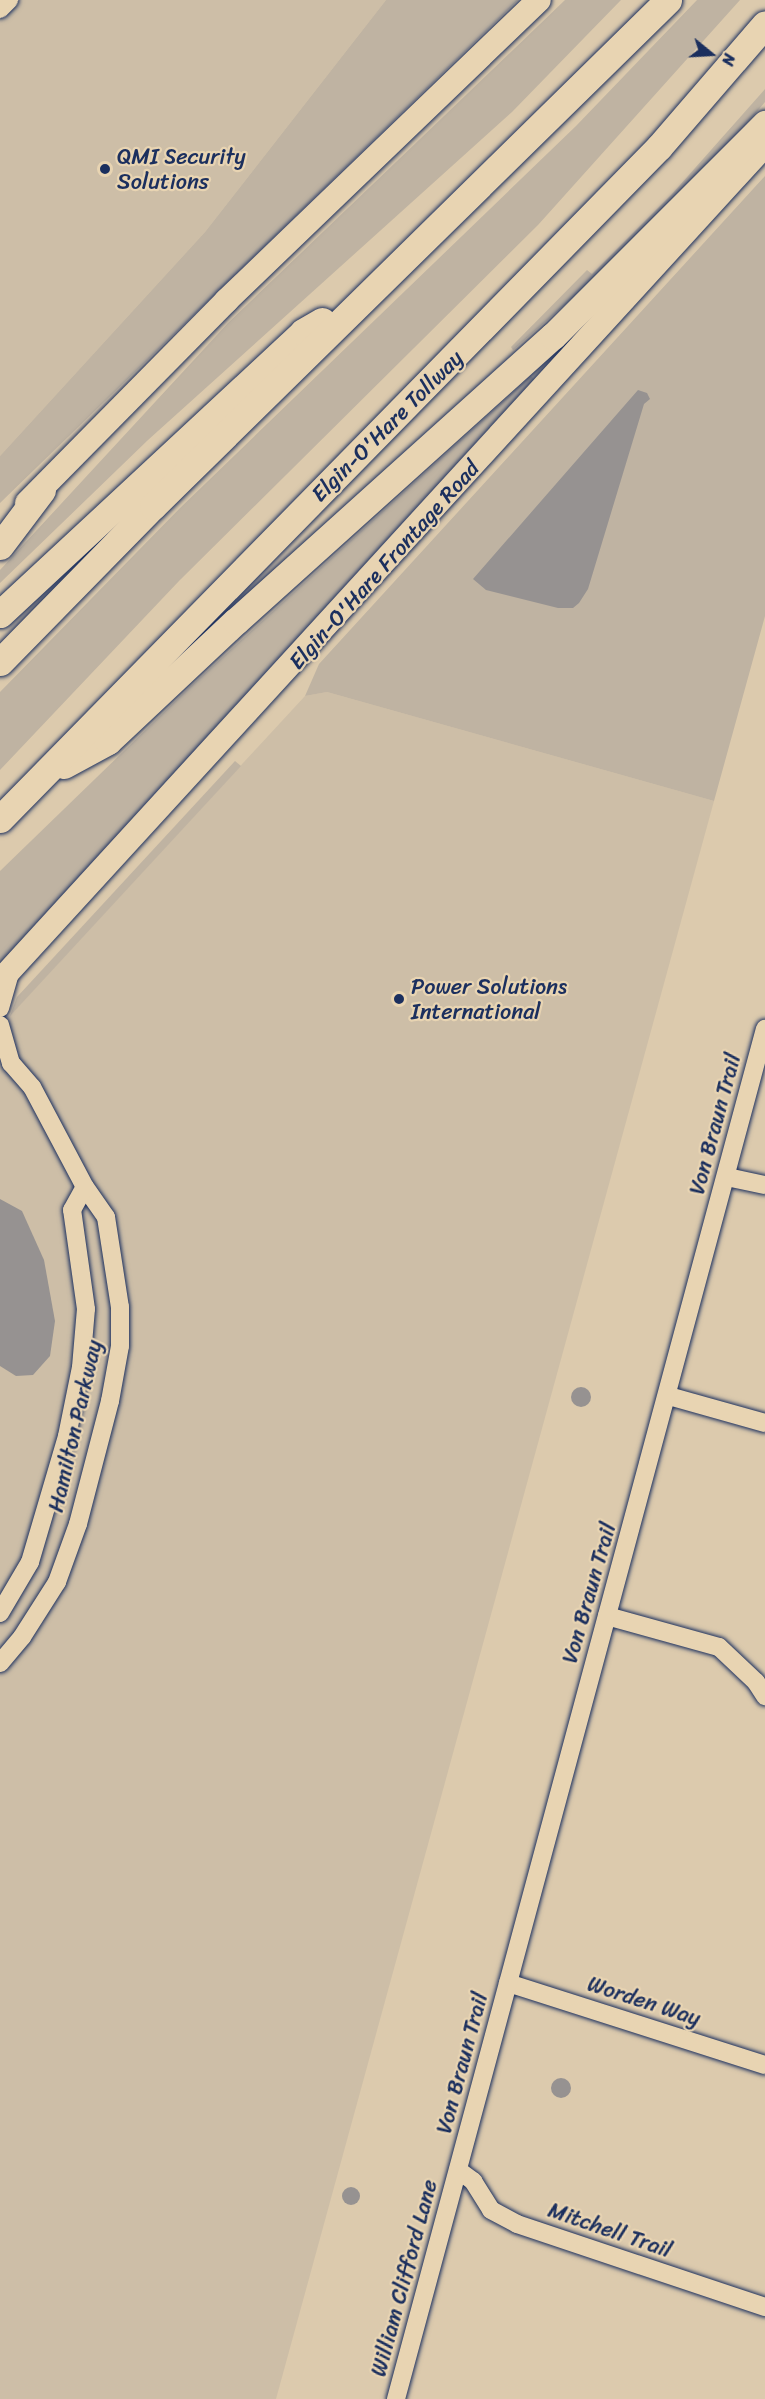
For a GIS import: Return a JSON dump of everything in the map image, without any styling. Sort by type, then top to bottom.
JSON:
[{"type":"highway","points":[[0,662],[365,296],[541,128],[668,0]]},
{"type":"highway","name":"Elgin-O'Hare Tollway","points":[[0,819],[659,147],[765,24]]},
{"type":"highway","points":[[40,779],[108,741],[236,621],[553,336],[765,124]]},
{"type":"highway","points":[[0,614],[303,332],[365,296]]},
{"type":"highway","points":[[0,546],[42,490]]},
{"type":"main road","points":[[0,529],[42,490],[226,301],[539,0]]},
{"type":"main road","name":"Elgin-O'Hare Frontage Road","points":[[5,976],[765,145]]},
{"type":"street","points":[[0,9],[9,0]]},
{"type":"street","points":[[0,1008],[5,976]]},
{"type":"street","name":"Hamilton Parkway","points":[[0,1025],[11,1064],[32,1087],[84,1187],[106,1217],[120,1307],[120,1346],[96,1461],[57,1582],[22,1637],[0,1663]]},
{"type":"street","name":"Von Braun Trail","points":[[458,2170],[607,1616],[669,1396],[765,1029]]},
{"type":"street","points":[[726,1177],[765,1185]]},
{"type":"street","name":"Hamilton Parkway","points":[[0,1613],[30,1562],[67,1436],[81,1366],[86,1309],[72,1210],[84,1187]]},
{"type":"street","points":[[669,1396],[765,1423]]},
{"type":"street","points":[[607,1616],[719,1647],[756,1682],[765,1696]]},
{"type":"street","name":"Worden Way","points":[[508,1983],[765,2065]]},
{"type":"street","name":"Mitchell Trail","points":[[458,2170],[473,2181],[491,2210],[517,2224],[765,2307]]},
{"type":"street","name":"William Clifford Lane","points":[[396,2399],[458,2170]]},
{"type":"shaded area","name":"QMI Security Solutions","points":[[0,0],[386,0],[205,232],[0,456]]},
{"type":"shaded area","points":[[386,0],[518,0],[0,503],[0,456],[205,232]]},
{"type":"shaded area","points":[[565,0],[621,0],[512,112],[148,440],[0,583],[0,570],[228,323]]},
{"type":"shaded area","points":[[697,0],[740,0],[538,225],[179,581],[0,770],[0,692],[180,508],[576,126]]},
{"type":"shaded area","points":[[765,89],[765,102],[703,174],[618,258],[513,350],[511,347],[587,270],[592,274],[672,194]]},
{"type":"shaded area","points":[[765,176],[765,616],[714,801],[327,692],[305,696],[319,664]]},
{"type":"shaded area","points":[[531,376],[534,379],[0,964],[0,871],[191,686]]},
{"type":"shaded area","points":[[638,390],[647,393],[650,399],[644,404],[588,589],[579,603],[573,608],[558,608],[486,590],[473,579]]},
{"type":"shaded area","points":[[327,692],[714,801],[276,2399],[0,2399],[0,1026],[305,696]]},
{"type":"shaded area","points":[[235,761],[241,766],[10,1016],[17,997]]},
{"type":"shaded area","points":[[0,1199],[22,1211],[44,1260],[55,1321],[50,1356],[33,1375],[16,1376],[0,1366]]},
{"type":"shaded area","points":[[581,1387],[588,1390],[591,1397],[588,1404],[581,1407],[574,1404],[571,1397],[574,1390]]},
{"type":"shaded area","points":[[561,2078],[568,2081],[571,2088],[568,2095],[561,2098],[554,2095],[551,2088],[554,2081]]},
{"type":"shaded area","points":[[347,2187],[355,2187],[360,2192],[358,2203],[347,2205],[342,2200],[342,2192]]},
{"type":"place","name":"QMI Security Solutions","points":[[105,169]]},
{"type":"place","name":"Power Solutions International","points":[[399,999]]}]
